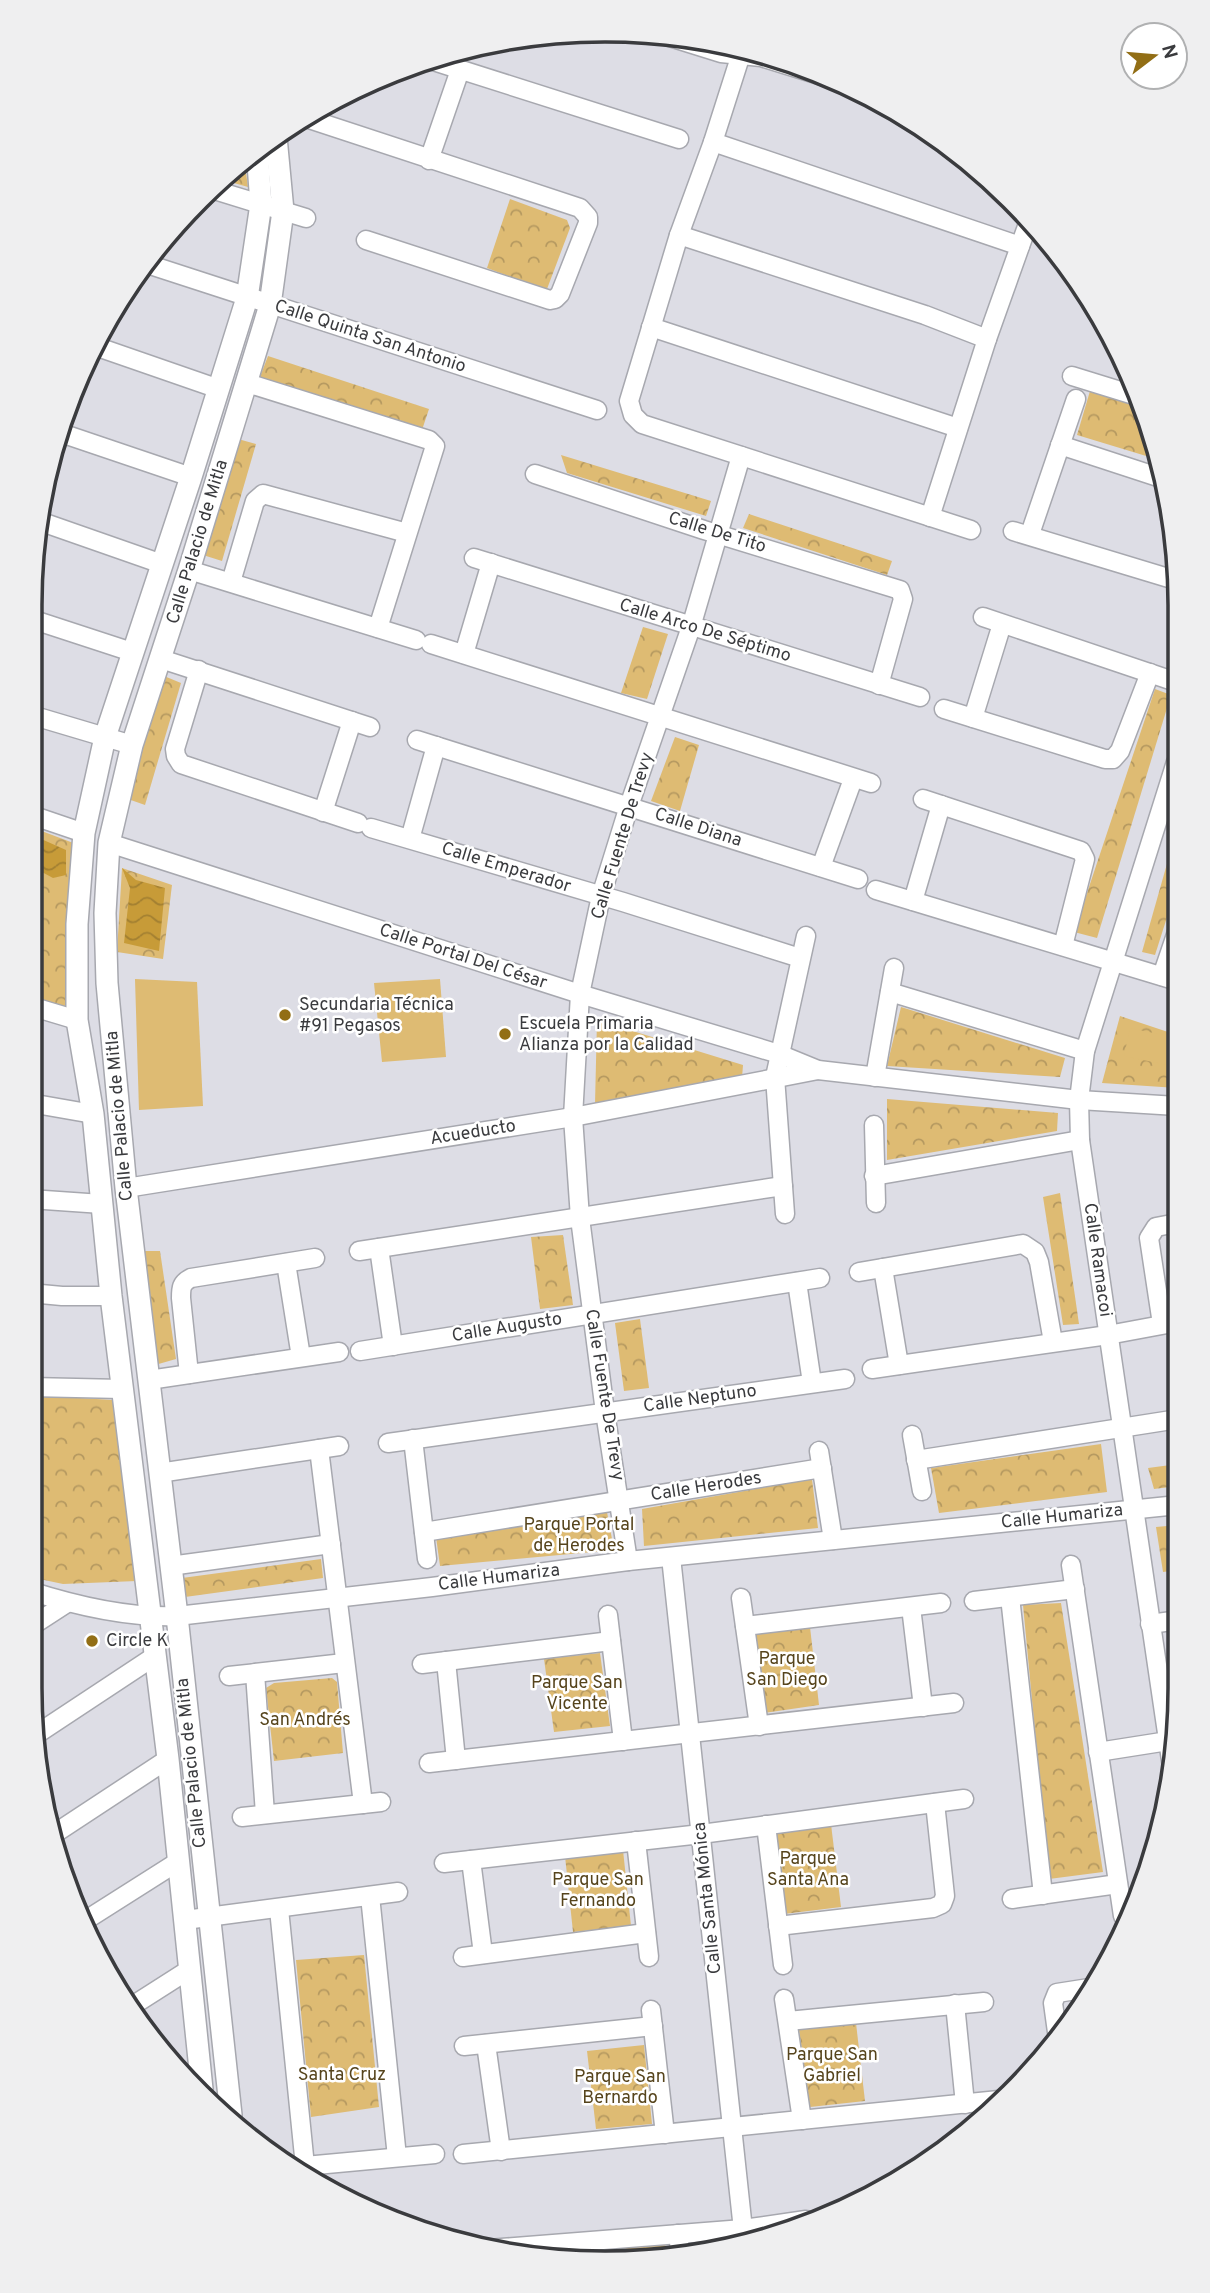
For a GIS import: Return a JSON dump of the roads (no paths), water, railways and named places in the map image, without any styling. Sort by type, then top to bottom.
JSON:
[{"type":"main road","name":"Calle Palacio de Mitla","points":[[230,2107],[177,1616],[126,1188],[107,983],[105,913],[109,843],[132,745],[270,305],[283,211],[277,147]]},
{"type":"main road","name":"Calle Palacio de Mitla","points":[[197,2075],[190,1969],[168,1759],[111,1296],[93,1115],[77,1020],[77,924],[84,833],[104,737],[191,477],[247,298],[261,204],[258,162]]},
{"type":"street","points":[[740,58],[679,235],[651,327],[629,401],[633,415],[642,424],[971,530]]},
{"type":"street","points":[[446,65],[679,139]]},
{"type":"street","points":[[429,160],[460,70]]},
{"type":"street","points":[[317,122],[585,212],[588,223],[559,296],[550,300],[366,240]]},
{"type":"street","points":[[713,142],[1020,246]]},
{"type":"street","points":[[223,192],[306,218]]},
{"type":"street","points":[[930,517],[987,339],[1026,232]]},
{"type":"street","points":[[679,235],[925,315],[987,339]]},
{"type":"street","name":"Calle Quinta San Antonio","points":[[155,267],[597,410]]},
{"type":"street","points":[[651,327],[958,428]]},
{"type":"street","points":[[104,349],[219,389]]},
{"type":"street","points":[[1072,376],[1126,393]]},
{"type":"street","points":[[247,383],[429,440],[435,446],[378,628]]},
{"type":"street","points":[[1076,399],[1060,445],[1021,533],[1167,578]]},
{"type":"street","points":[[68,436],[191,477]]},
{"type":"street","points":[[1060,445],[1153,475]]},
{"type":"street","name":"Calle Fuente De Trevy","points":[[628,1561],[621,1501],[605,1412],[580,1218],[573,1117],[580,994],[601,896],[691,627],[741,456]]},
{"type":"street","name":"Calle De Tito","points":[[535,474],[900,590],[903,599],[879,685]]},
{"type":"street","points":[[231,582],[255,501],[263,494],[407,533]]},
{"type":"street","points":[[48,524],[162,564]]},
{"type":"street","name":"Calle Arco De Séptimo","points":[[464,654],[482,561],[920,698]]},
{"type":"street","points":[[189,570],[464,654],[862,781],[821,867]]},
{"type":"street","points":[[983,617],[1168,679]]},
{"type":"street","points":[[42,623],[132,652]]},
{"type":"street","points":[[973,718],[1002,624]]},
{"type":"street","points":[[161,659],[370,727]]},
{"type":"street","name":"Calle Emperador","points":[[199,670],[175,750],[178,761],[185,767],[364,825],[800,958]]},
{"type":"street","points":[[944,709],[1105,759],[1113,759],[1120,751],[1150,673]]},
{"type":"street","points":[[42,718],[132,745]]},
{"type":"street","points":[[323,812],[352,721]]},
{"type":"street","name":"Calle Diana","points":[[417,740],[858,880]]},
{"type":"street","points":[[410,839],[436,746]]},
{"type":"street","name":"Calle Ramacoi","points":[[1166,1731],[1080,1140],[1079,1100],[1085,1051],[1168,788]]},
{"type":"street","points":[[923,799],[1081,851],[1085,859],[1063,946]]},
{"type":"street","points":[[913,901],[941,806]]},
{"type":"street","points":[[42,819],[84,833]]},
{"type":"street","name":"Calle Portal Del César","points":[[109,843],[580,994],[779,1054],[818,1070]]},
{"type":"street","points":[[876,890],[1168,978]]},
{"type":"street","points":[[785,1214],[775,1077],[806,936]]},
{"type":"street","points":[[875,1077],[894,968]]},
{"type":"street","points":[[890,992],[1085,1051]]},
{"type":"street","points":[[42,1010],[77,1020]]},
{"type":"street","points":[[818,1070],[1079,1100],[1168,1105]]},
{"type":"street","name":"Acueducto","points":[[126,1188],[573,1117],[818,1070]]},
{"type":"street","points":[[42,1105],[93,1115]]},
{"type":"street","points":[[874,1125],[876,1203]]},
{"type":"street","points":[[874,1176],[1080,1140]]},
{"type":"street","points":[[359,1251],[783,1186]]},
{"type":"street","points":[[42,1200],[102,1204]]},
{"type":"street","points":[[1168,1225],[1156,1227],[1149,1238],[1168,1315]]},
{"type":"street","points":[[859,1272],[1023,1244],[1030,1247],[1039,1262],[1053,1342]]},
{"type":"street","points":[[379,1248],[393,1346]]},
{"type":"street","points":[[189,1374],[181,1288],[184,1281],[315,1258]]},
{"type":"street","points":[[286,1263],[301,1357]]},
{"type":"street","points":[[883,1268],[899,1365]]},
{"type":"street","name":"Calle Augusto","points":[[360,1351],[820,1278]]},
{"type":"street","points":[[797,1282],[812,1383]]},
{"type":"street","points":[[42,1294],[111,1296]]},
{"type":"street","points":[[872,1369],[1108,1335],[1168,1323]]},
{"type":"street","points":[[149,1380],[339,1352]]},
{"type":"street","name":"Calle Neptuno","points":[[388,1443],[845,1378]]},
{"type":"street","points":[[42,1387],[122,1389]]},
{"type":"street","points":[[916,1460],[1168,1420]]},
{"type":"street","points":[[912,1435],[922,1491]]},
{"type":"street","points":[[412,1439],[427,1559]]},
{"type":"street","points":[[159,1473],[339,1446]]},
{"type":"street","points":[[242,1817],[372,1803],[344,1663],[319,1449]]},
{"type":"street","name":"Calle Herodes","points":[[424,1532],[621,1501],[821,1459],[833,1541]]},
{"type":"street","name":"Calle Humariza","points":[[42,1595],[67,1602],[150,1617],[177,1616],[628,1561],[1168,1505]]},
{"type":"street","points":[[170,1566],[331,1544]]},
{"type":"street","name":"Calle Santa Mónica","points":[[671,1557],[743,2234]]},
{"type":"street","points":[[1071,1565],[1122,1910]]},
{"type":"street","points":[[974,1601],[1074,1589]]},
{"type":"street","points":[[1010,1597],[1042,1895]]},
{"type":"street","points":[[741,1598],[759,1726]]},
{"type":"street","points":[[42,1619],[67,1602]]},
{"type":"street","points":[[745,1626],[940,1603]]},
{"type":"street","points":[[911,1607],[923,1707]]},
{"type":"street","points":[[608,1615],[623,1741]]},
{"type":"street","points":[[1150,1624],[1168,1622]]},
{"type":"street","points":[[422,1664],[611,1641]]},
{"type":"street","points":[[44,1730],[155,1656]]},
{"type":"street","points":[[446,1661],[456,1759]]},
{"type":"street","points":[[229,1676],[344,1663]]},
{"type":"street","points":[[255,1673],[265,1814]]},
{"type":"street","points":[[429,1763],[954,1703]]},
{"type":"street","points":[[1098,1752],[1165,1741]]},
{"type":"street","points":[[60,1831],[168,1759]]},
{"type":"street","points":[[444,1863],[701,1834],[964,1799]]},
{"type":"street","points":[[778,1926],[933,1908],[942,1904],[945,1896],[935,1802]]},
{"type":"street","points":[[766,1825],[783,1965]]},
{"type":"street","points":[[636,1841],[649,1957]]},
{"type":"street","points":[[471,1860],[483,1954]]},
{"type":"street","points":[[91,1917],[179,1861]]},
{"type":"street","points":[[1012,1899],[1118,1884]]},
{"type":"street","points":[[185,1920],[398,1892]]},
{"type":"street","points":[[370,1896],[397,2157]]},
{"type":"street","points":[[279,1909],[304,2164]]},
{"type":"street","points":[[463,1957],[646,1933]]},
{"type":"street","points":[[138,2002],[190,1969]]},
{"type":"street","points":[[1056,2025],[1054,2003],[1057,1993],[1080,1989]]},
{"type":"street","points":[[785,1999],[803,2120]]},
{"type":"street","points":[[788,2021],[984,2002]]},
{"type":"street","points":[[955,2004],[965,2104]]},
{"type":"street","points":[[464,2046],[652,2018],[665,2134]]},
{"type":"street","points":[[485,2044],[501,2151]]},
{"type":"street","points":[[463,2154],[986,2101]]},
{"type":"street","points":[[313,2170],[435,2154]]},
{"type":"street","points":[[530,2246],[678,2234],[742,2234]]},
{"type":"street","points":[[678,2234],[679,2246]]},
{"type":"water","points":[[42,839],[66,850],[66,875],[53,878],[42,872]]},
{"type":"water","points":[[122,868],[136,880],[165,888],[159,951],[124,943],[130,888]]},
{"type":"place","name":"Secundaria Técnica #91 Pegasos","points":[[285,1015]]},
{"type":"place","name":"Escuela Primaria Alianza por la Calidad","points":[[505,1034]]},
{"type":"place","name":"Circle K","points":[[92,1641]]},
{"type":"park label","name":"Parque Portal de Herodes","points":[[579,1535]]},
{"type":"park label","name":"Parque San Diego","points":[[787,1669]]},
{"type":"park label","name":"Parque San Vicente","points":[[577,1693]]},
{"type":"park label","name":"San Andrés","points":[[305,1720]]},
{"type":"park label","name":"Parque Santa Ana","points":[[808,1869]]},
{"type":"park label","name":"Parque San Fernando","points":[[598,1890]]},
{"type":"park label","name":"Parque San Gabriel","points":[[832,2065]]},
{"type":"park label","name":"Santa Cruz","points":[[342,2075]]},
{"type":"park label","name":"Parque San Bernardo","points":[[620,2087]]}]
